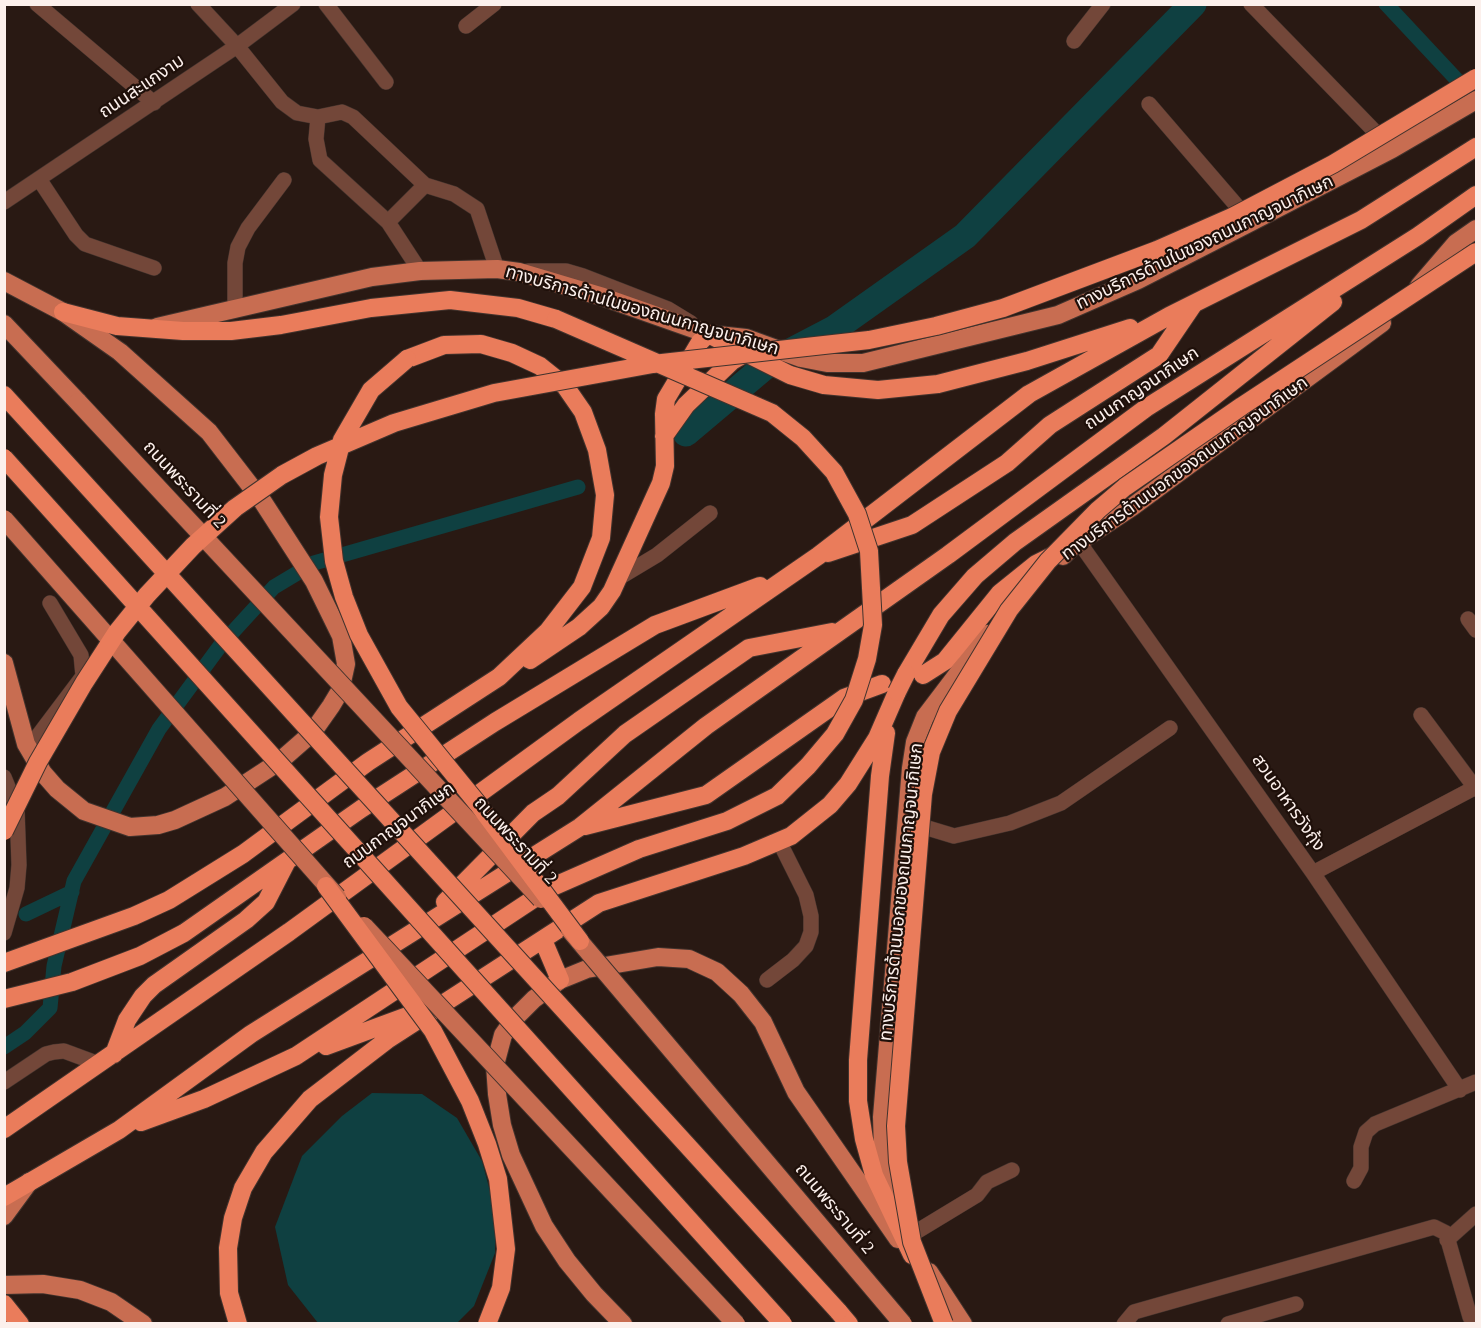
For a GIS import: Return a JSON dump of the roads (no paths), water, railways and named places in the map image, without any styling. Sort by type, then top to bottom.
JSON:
[{"type":"highway","points":[[4,831],[38,762],[78,692],[117,632],[147,595],[193,546],[228,514],[282,475],[317,456],[411,417],[504,391],[688,359],[869,340],[936,327],[1003,308],[1157,250],[1232,217],[1333,164],[1476,78]]},
{"type":"highway","name":"ถนนกาญจนาภิเษก","points":[[4,1129],[289,932],[579,721],[784,577],[818,556],[1029,394],[1168,316],[1361,220],[1476,147]]},
{"type":"highway","name":"ถนนกาญจนาภิเษก","points":[[4,1197],[119,1130],[251,1034],[580,827],[705,726],[948,555],[1146,408],[1418,236],[1476,195]]},
{"type":"highway","points":[[915,674],[940,615],[975,576],[1015,542],[1164,436],[1418,236]]},
{"type":"highway","points":[[944,1323],[912,1242],[898,1162],[896,1126],[923,794],[931,752],[948,711],[1009,610],[1048,561],[1098,510],[1125,487],[1242,406],[1476,252]]},
{"type":"highway","points":[[63,312],[117,326],[231,331],[281,325],[392,305],[450,300],[518,308],[556,319],[772,413],[803,438],[834,472],[857,514],[869,550],[873,625],[867,659],[854,700],[835,734],[808,766],[777,796],[727,821],[639,849],[550,888],[296,1056]]},
{"type":"highway","name":"ถนนกาญจนาภิเษก","points":[[818,556],[893,532],[933,513],[1007,463],[1050,424],[1159,355],[1194,303]]},
{"type":"highway","points":[[4,963],[40,948],[134,916],[193,885],[243,854],[368,762],[579,627],[601,607],[617,579],[661,483],[665,466],[663,414],[672,387],[700,342],[708,334],[748,349],[790,375],[824,385],[878,390],[938,384],[1027,361],[1168,316]]},
{"type":"highway","points":[[499,677],[548,631],[582,587],[601,538],[604,495],[597,450],[583,412],[565,386],[540,366],[512,353],[481,344],[444,345],[407,359],[371,390],[342,440],[333,475],[329,517],[334,561],[344,597],[359,635],[399,707],[478,804],[580,941]]},
{"type":"highway","points":[[664,436],[686,405],[732,361],[748,349]]},
{"type":"highway","points":[[4,395],[844,1317]]},
{"type":"highway","points":[[4,458],[783,1323]]},
{"type":"highway","points":[[238,1323],[229,1293],[228,1248],[232,1218],[243,1188],[264,1152],[310,1099],[387,1040],[599,903],[744,856],[791,836],[830,805],[863,763],[890,695],[915,674],[945,661],[1000,593],[1036,564],[1076,544]]},
{"type":"highway","points":[[13,997],[72,982],[140,956],[184,933],[361,809],[495,722],[655,625],[784,577]]},
{"type":"highway","name":"ถนนกาญจนาภิเษก","points":[[419,929],[533,813],[558,796],[625,734],[749,648],[840,631]]},
{"type":"highway","points":[[580,827],[706,795],[844,698],[890,695]]},
{"type":"highway","points":[[890,695],[880,776],[858,1060],[858,1101],[864,1139],[874,1175],[922,1276]]},
{"type":"highway","points":[[361,809],[368,762]]},
{"type":"highway","points":[[111,1056],[128,1020],[143,996],[154,985],[246,920],[266,903],[286,863]]},
{"type":"highway","points":[[326,886],[433,1031],[470,1101],[488,1144],[498,1179],[506,1249],[501,1288],[487,1323]]},
{"type":"highway","points":[[543,940],[560,980]]},
{"type":"highway","points":[[119,1130],[204,1099],[296,1056],[443,1004]]},
{"type":"highway","points":[[4,1304],[20,1323]]},
{"type":"main road","name":"ทางบริการด้านในของถนนกาญจนาภิเษก","points":[[748,349],[827,363],[863,363],[900,356],[1058,315],[1138,280],[1251,222],[1392,149],[1476,100]]},
{"type":"main road","name":"ทางบริการด้านนอกของถนนกาญจนาภิเษก","points":[[963,1323],[934,1282],[911,1235],[890,1183],[884,1150],[882,1118],[905,821],[915,742],[925,717],[983,640],[1076,544],[1132,507],[1395,313],[1456,243],[1476,229]]},
{"type":"main road","name":"ทางบริการด้านในของถนนกาญจนาภิเษก","points":[[149,328],[372,277],[420,271],[497,269],[519,272],[708,334]]},
{"type":"main road","points":[[4,281],[63,312],[120,352],[209,432],[237,466],[314,581],[340,636],[346,664],[340,691],[312,733],[280,761],[225,797],[175,820],[158,825],[130,827],[84,811],[57,789],[43,773],[28,749],[4,663]]},
{"type":"main road","name":"ถนนพระรามที่ 2","points":[[4,324],[580,941],[903,1323]]},
{"type":"main road","points":[[4,519],[326,886],[736,1323]]},
{"type":"main road","points":[[623,1323],[580,1278],[544,1226],[511,1155],[502,1125],[495,1065],[503,1035],[534,999],[560,980],[587,969],[657,957],[689,959],[717,972],[741,993],[763,1022],[796,1092],[872,1198],[922,1276],[957,1323]]},
{"type":"main road","points":[[4,1216],[29,1182]]},
{"type":"main road","points":[[4,1285],[43,1284],[80,1290],[111,1302],[143,1323]]},
{"type":"street","points":[[36,4],[154,103]]},
{"type":"street","points":[[198,4],[237,46],[282,102],[297,113],[318,117],[342,112],[353,117],[426,185],[454,194],[477,209],[497,269]]},
{"type":"street","name":"ถนนสะแกงาม","points":[[6,203],[237,46],[293,4]]},
{"type":"street","points":[[326,4],[386,82]]},
{"type":"street","points":[[1074,42],[1103,4]]},
{"type":"street","points":[[1251,4],[1392,149]]},
{"type":"street","points":[[466,26],[491,5]]},
{"type":"street","points":[[1149,104],[1251,222]]},
{"type":"street","points":[[318,117],[316,139],[320,160],[388,222],[420,271]]},
{"type":"street","points":[[39,179],[76,235],[85,243],[154,268]]},
{"type":"street","points":[[235,310],[235,263],[238,248],[248,228],[284,180]]},
{"type":"street","points":[[388,222],[426,185]]},
{"type":"street","points":[[617,579],[657,555],[710,513]]},
{"type":"street","name":"สวนอาหารวังกุ้ง","points":[[1076,544],[1313,873],[1460,1089]]},
{"type":"street","points":[[28,749],[83,676],[81,655],[50,603]]},
{"type":"street","points":[[1313,873],[1476,788],[1420,715]]},
{"type":"street","points":[[905,821],[954,836],[1010,823],[1061,803],[1170,728]]},
{"type":"street","points":[[4,777],[16,809],[19,865],[17,888],[4,933]]},
{"type":"street","points":[[767,980],[793,960],[806,946],[811,932],[811,915],[806,895],[779,841]]},
{"type":"street","points":[[4,1082],[46,1054],[54,1052],[111,1056]]},
{"type":"street","points":[[1354,1181],[1361,1168],[1361,1147],[1366,1132],[1375,1124],[1476,1082]]},
{"type":"street","points":[[911,1235],[977,1195],[987,1182],[1012,1170]]},
{"type":"street","points":[[1448,1240],[1476,1214]]},
{"type":"street","points":[[1124,1323],[1134,1312],[1434,1227],[1446,1233],[1470,1317],[1476,1317]]},
{"type":"street","points":[[1228,1323],[1296,1304]]},
{"type":"water","points":[[372,1093],[422,1094],[457,1118],[482,1161],[495,1210],[495,1253],[474,1306],[457,1323],[318,1323],[288,1285],[275,1227],[302,1156],[342,1116]]},
{"type":"waterway","points":[[686,433],[769,363],[834,329],[965,236],[1193,4]]},
{"type":"waterway","points":[[1386,4],[1458,81]]},
{"type":"waterway","points":[[4,1047],[25,1033],[50,1008],[54,966],[74,881],[159,729],[220,646],[274,587],[314,563],[578,487]]},
{"type":"waterway","points":[[26,914],[72,892]]}]
